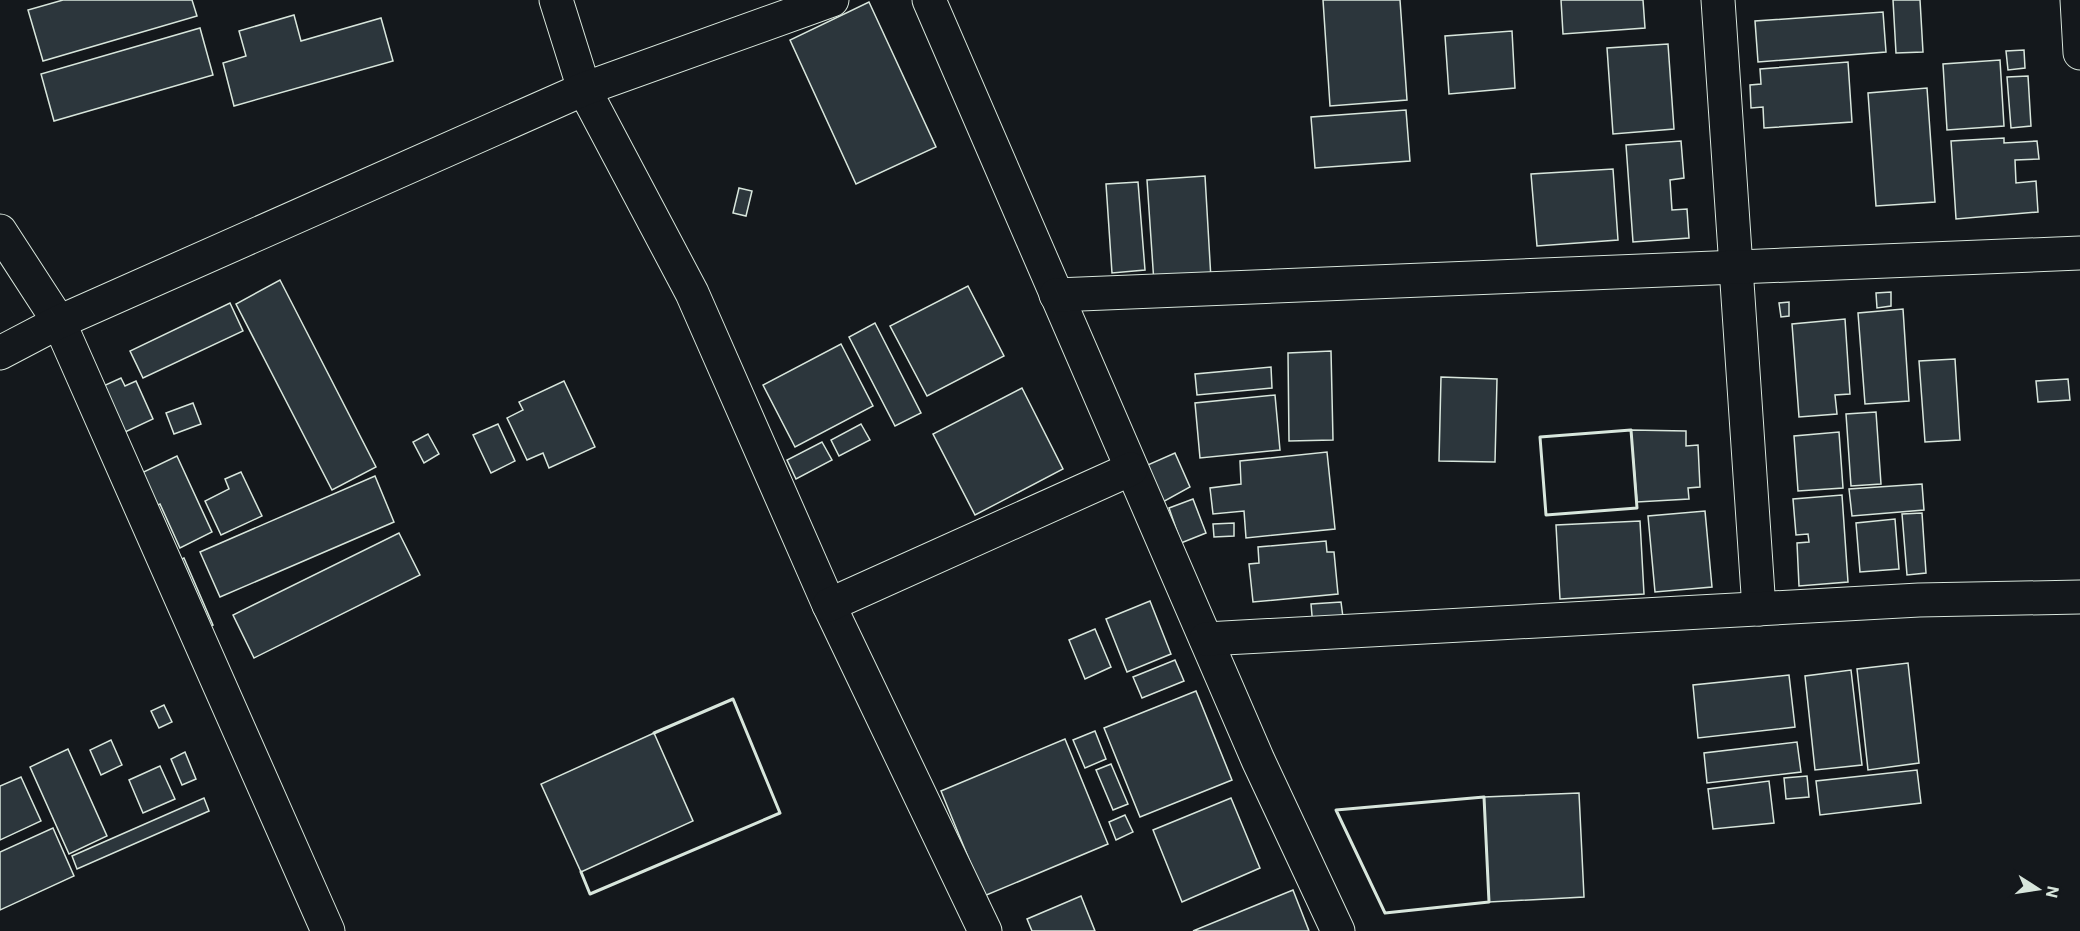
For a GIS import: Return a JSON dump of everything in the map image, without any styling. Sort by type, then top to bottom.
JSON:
[{"type":"street","points":[[556,0],[584,89],[692,293],[829,605],[985,931]]},
{"type":"street","points":[[0,353],[59,322],[584,89],[832,0]]},
{"type":"street","points":[[929,0],[1258,760],[1338,931]]},
{"type":"street","points":[[1718,0],[1759,609]]},
{"type":"street","points":[[2077,0],[2080,53]]},
{"type":"street","points":[[0,231],[59,322],[328,931]]},
{"type":"street","points":[[1056,295],[2080,254]]},
{"type":"street","points":[[829,605],[1131,469]]},
{"type":"street","points":[[1206,639],[1919,600],[2080,597]]},
{"type":"building","points":[[63,0],[192,0],[197,16],[43,61],[28,10]]},
{"type":"building","points":[[1323,0],[1400,0],[1407,100],[1330,106]]},
{"type":"building","points":[[1561,0],[1643,0],[1645,28],[1563,34]]},
{"type":"building","points":[[1893,0],[1920,0],[1923,52],[1896,53]]},
{"type":"building","points":[[869,2],[936,147],[856,184],[790,40]]},
{"type":"building","points":[[1883,12],[1886,52],[1758,62],[1755,21]]},
{"type":"building","points":[[294,15],[301,41],[381,18],[393,61],[234,106],[223,63],[246,56],[239,31]]},
{"type":"building","points":[[200,28],[213,75],[54,121],[41,74]]},
{"type":"building","points":[[1512,31],[1515,88],[1449,94],[1445,36]]},
{"type":"building","points":[[1668,44],[1674,129],[1613,134],[1607,48]]},
{"type":"building","points":[[2024,50],[2025,68],[2008,70],[2006,51]]},
{"type":"building","points":[[2000,60],[2004,126],[1947,130],[1943,64]]},
{"type":"building","points":[[1848,62],[1852,122],[1764,128],[1763,107],[1751,108],[1750,85],[1761,84],[1760,69]]},
{"type":"building","points":[[2028,76],[2031,126],[2011,128],[2007,77]]},
{"type":"building","points":[[1927,88],[1935,202],[1876,206],[1868,93]]},
{"type":"building","points":[[1406,110],[1410,161],[1315,168],[1311,117]]},
{"type":"building","points":[[2004,138],[2004,143],[2037,141],[2039,159],[2015,160],[2016,183],[2036,181],[2038,212],[1956,219],[1951,141]]},
{"type":"building","points":[[1681,141],[1684,178],[1670,180],[1672,210],[1687,209],[1689,238],[1633,242],[1626,145]]},
{"type":"building","points":[[1613,169],[1618,240],[1537,246],[1531,174]]},
{"type":"building","points":[[1205,176],[1211,279],[1154,283],[1147,180]]},
{"type":"building","points":[[1138,182],[1145,270],[1112,273],[1106,184]]},
{"type":"building","points":[[739,188],[752,191],[746,216],[733,213]]},
{"type":"building","points":[[280,280],[376,467],[332,490],[236,304]]},
{"type":"building","points":[[968,286],[1004,356],[927,396],[890,326]]},
{"type":"building","points":[[1891,292],[1891,306],[1877,308],[1876,293]]},
{"type":"building","points":[[1789,302],[1789,316],[1781,317],[1779,303]]},
{"type":"building","points":[[230,303],[243,331],[143,378],[130,351]]},
{"type":"building","points":[[1903,309],[1909,401],[1865,404],[1858,313]]},
{"type":"building","points":[[1845,319],[1850,394],[1835,395],[1837,414],[1799,417],[1792,324]]},
{"type":"building","points":[[875,323],[921,413],[895,426],[849,337]]},
{"type":"building","points":[[841,344],[873,406],[795,447],[763,385]]},
{"type":"building","points":[[1331,351],[1333,440],[1289,441],[1288,353]]},
{"type":"building","points":[[1955,359],[1960,440],[1925,442],[1919,361]]},
{"type":"building","points":[[1271,367],[1272,388],[1197,395],[1195,374]]},
{"type":"building","points":[[1441,377],[1497,379],[1495,462],[1439,461]]},
{"type":"building","points":[[121,378],[125,386],[136,381],[153,419],[123,433],[101,387]]},
{"type":"building","points":[[2068,379],[2070,400],[2038,402],[2036,381]]},
{"type":"building","points":[[564,381],[595,447],[549,468],[543,453],[527,460],[507,418],[523,410],[519,402]]},
{"type":"building","points":[[1022,388],[1063,469],[975,515],[933,434]]},
{"type":"building","points":[[1275,395],[1280,450],[1200,458],[1195,403]]},
{"type":"building","points":[[193,403],[201,424],[174,434],[166,413]]},
{"type":"building","points":[[1876,412],[1881,484],[1851,486],[1846,414]]},
{"type":"building","points":[[498,424],[515,461],[491,473],[473,435]]},
{"type":"building","points":[[861,424],[870,440],[839,456],[831,440]]},
{"type":"building","points":[[1631,430],[1686,431],[1686,446],[1698,445],[1700,487],[1688,488],[1689,499],[1637,502]]},
{"type":"building","points":[[1839,432],[1843,488],[1798,491],[1794,436]]},
{"type":"building","points":[[428,434],[439,454],[424,463],[413,442]]},
{"type":"building","points":[[822,442],[832,460],[796,479],[787,460]]},
{"type":"building","points":[[1327,452],[1335,529],[1246,538],[1244,511],[1213,514],[1210,488],[1241,484],[1240,461]]},
{"type":"building","points":[[1175,453],[1190,487],[1161,503],[1143,467]]},
{"type":"building","points":[[177,456],[212,532],[180,548],[160,504],[146,511],[131,478]]},
{"type":"building","points":[[241,472],[262,516],[221,535],[205,501],[229,489],[225,479]]},
{"type":"building","points":[[375,476],[394,522],[220,597],[200,552]]},
{"type":"building","points":[[1922,484],[1924,510],[1852,516],[1849,489]]},
{"type":"building","points":[[1842,495],[1848,582],[1799,586],[1797,543],[1809,542],[1808,534],[1796,535],[1793,499]]},
{"type":"building","points":[[1193,499],[1206,533],[1181,543],[1169,508]]},
{"type":"building","points":[[1705,511],[1712,587],[1655,592],[1648,516]]},
{"type":"building","points":[[1922,513],[1926,573],[1907,575],[1902,514]]},
{"type":"building","points":[[1895,519],[1899,569],[1860,572],[1856,523]]},
{"type":"building","points":[[1640,521],[1644,594],[1560,599],[1556,525]]},
{"type":"building","points":[[1234,523],[1234,536],[1214,537],[1213,524]]},
{"type":"building","points":[[399,533],[420,575],[254,658],[233,615]]},
{"type":"building","points":[[1326,541],[1327,552],[1334,552],[1338,594],[1253,602],[1249,564],[1259,563],[1258,547]]},
{"type":"building","points":[[184,558],[213,625],[204,628],[175,562]]},
{"type":"building","points":[[1150,601],[1171,654],[1127,672],[1106,619]]},
{"type":"building","points":[[1341,602],[1344,625],[1313,627],[1311,604]]},
{"type":"building","points":[[1095,629],[1111,667],[1085,679],[1069,640]]},
{"type":"building","points":[[1175,660],[1184,681],[1142,698],[1133,677]]},
{"type":"building","points":[[1908,663],[1919,763],[1868,770],[1857,669]]},
{"type":"building","points":[[1851,670],[1862,765],[1815,770],[1805,676]]},
{"type":"building","points":[[1789,675],[1795,727],[1698,738],[1693,685]]},
{"type":"building","points":[[1196,691],[1232,780],[1140,817],[1104,728]]},
{"type":"building","points":[[164,705],[172,722],[159,728],[151,711]]},
{"type":"building","points":[[1095,731],[1106,759],[1085,768],[1073,740]]},
{"type":"building","points":[[654,733],[693,821],[581,872],[541,784]]},
{"type":"building","points":[[1065,739],[1108,844],[984,896],[941,791]]},
{"type":"building","points":[[111,740],[122,765],[101,775],[90,750]]},
{"type":"building","points":[[1797,742],[1801,772],[1707,783],[1704,753]]},
{"type":"building","points":[[68,749],[107,836],[69,854],[30,767]]},
{"type":"building","points":[[185,752],[196,779],[182,785],[171,759]]},
{"type":"building","points":[[1111,764],[1128,804],[1113,810],[1096,770]]},
{"type":"building","points":[[160,766],[175,799],[143,813],[129,780]]},
{"type":"building","points":[[1917,770],[1921,803],[1820,815],[1816,781]]},
{"type":"building","points":[[1807,776],[1809,797],[1786,799],[1784,778]]},
{"type":"building","points":[[21,777],[41,821],[0,840],[0,786]]},
{"type":"building","points":[[1769,781],[1774,823],[1713,829],[1708,789]]},
{"type":"building","points":[[1579,793],[1584,897],[1489,902],[1484,797]]},
{"type":"building","points":[[204,798],[209,811],[77,869],[72,856]]},
{"type":"building","points":[[1231,798],[1260,868],[1182,902],[1153,830]]},
{"type":"building","points":[[1125,815],[1133,832],[1116,840],[1109,822]]},
{"type":"building","points":[[53,828],[74,876],[0,910],[0,852]]},
{"type":"building","points":[[1293,890],[1309,931],[1193,931]]},
{"type":"building","points":[[1081,896],[1095,931],[1032,931],[1027,919]]},
{"type":"wall","points":[[1631,430],[1637,508],[1546,515],[1540,437],[1631,430]]},
{"type":"wall","points":[[581,872],[590,894],[780,813],[733,699],[654,733]]},
{"type":"wall","points":[[1484,797],[1489,902],[1385,913],[1336,810],[1484,797]]}]
